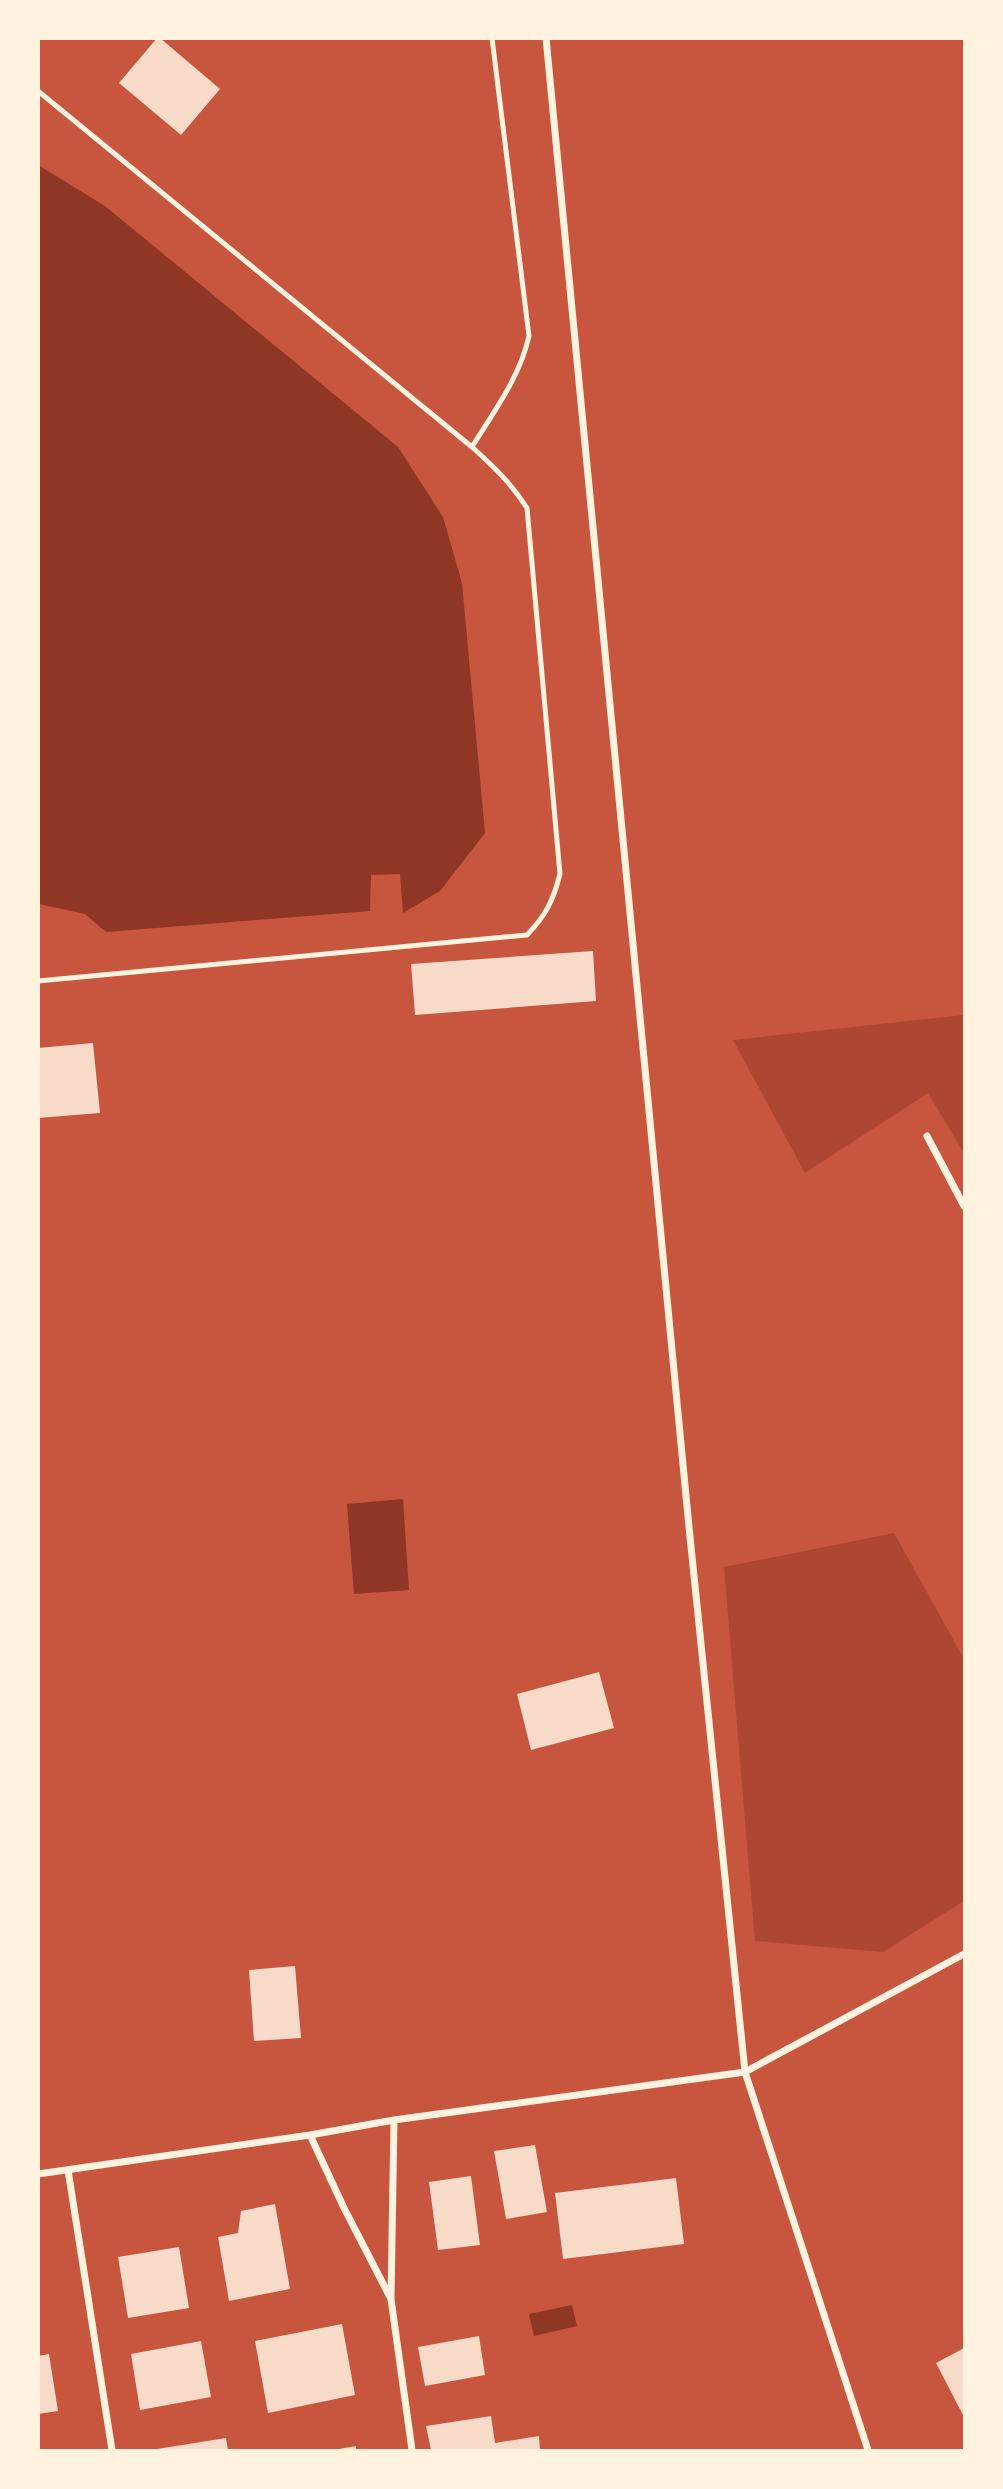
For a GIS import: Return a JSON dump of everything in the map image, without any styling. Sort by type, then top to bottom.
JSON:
[{"type":"street","points":[[546,38],[686,1499],[745,2072],[868,2451]]},
{"type":"street","points":[[927,1136],[964,1206]]},
{"type":"street","points":[[38,2174],[310,2135],[394,2120],[745,2072],[964,1954]]},
{"type":"street","points":[[394,2120],[391,2300],[412,2451]]},
{"type":"street","points":[[310,2135],[391,2300]]},
{"type":"street","points":[[68,2171],[112,2451]]},
{"type":"lane","points":[[472,447],[516,375],[529,336],[492,38]]},
{"type":"lane","points":[[38,91],[472,447],[503,474],[527,508],[560,874],[553,902],[527,935],[38,981]]},
{"type":"shaded area","points":[[38,165],[105,206],[398,447],[443,517],[462,583],[485,833],[440,891],[403,913],[400,874],[371,875],[370,911],[106,932],[85,914],[39,904]]},
{"type":"shaded area","points":[[964,1015],[964,1153],[928,1093],[805,1173],[733,1040]]},
{"type":"shaded area","points":[[403,1499],[409,1590],[354,1594],[347,1504]]},
{"type":"shaded area","points":[[894,1533],[964,1659],[964,1901],[883,1952],[755,1941],[724,1567]]},
{"type":"shaded area","points":[[572,2305],[577,2326],[534,2336],[529,2314]]},
{"type":"building","points":[[157,38],[220,89],[181,135],[119,83]]},
{"type":"building","points":[[593,951],[596,1001],[415,1015],[411,964]]},
{"type":"building","points":[[93,1043],[100,1113],[38,1118],[38,1048]]},
{"type":"building","points":[[599,1672],[614,1728],[531,1750],[517,1694]]},
{"type":"building","points":[[295,1966],[301,2038],[254,2041],[249,1970]]},
{"type":"building","points":[[535,2145],[547,2212],[506,2219],[494,2151]]},
{"type":"building","points":[[471,2176],[480,2245],[438,2250],[429,2182]]},
{"type":"building","points":[[676,2178],[684,2244],[563,2259],[555,2193]]},
{"type":"building","points":[[275,2204],[290,2289],[229,2301],[218,2237],[238,2233],[241,2211]]},
{"type":"building","points":[[179,2247],[189,2308],[128,2318],[118,2257]]},
{"type":"building","points":[[342,2324],[355,2395],[268,2413],[255,2341]]},
{"type":"building","points":[[479,2336],[485,2375],[425,2386],[418,2347]]},
{"type":"building","points":[[201,2341],[211,2397],[140,2410],[131,2354]]},
{"type":"building","points":[[964,2348],[964,2417],[936,2363]]},
{"type":"building","points":[[49,2354],[58,2411],[38,2414],[38,2356]]},
{"type":"building","points":[[491,2416],[495,2443],[539,2436],[540,2450],[431,2450],[426,2426]]},
{"type":"building","points":[[226,2438],[228,2450],[157,2450],[157,2449]]},
{"type":"building","points":[[356,2446],[356,2450],[339,2450],[339,2449]]}]
